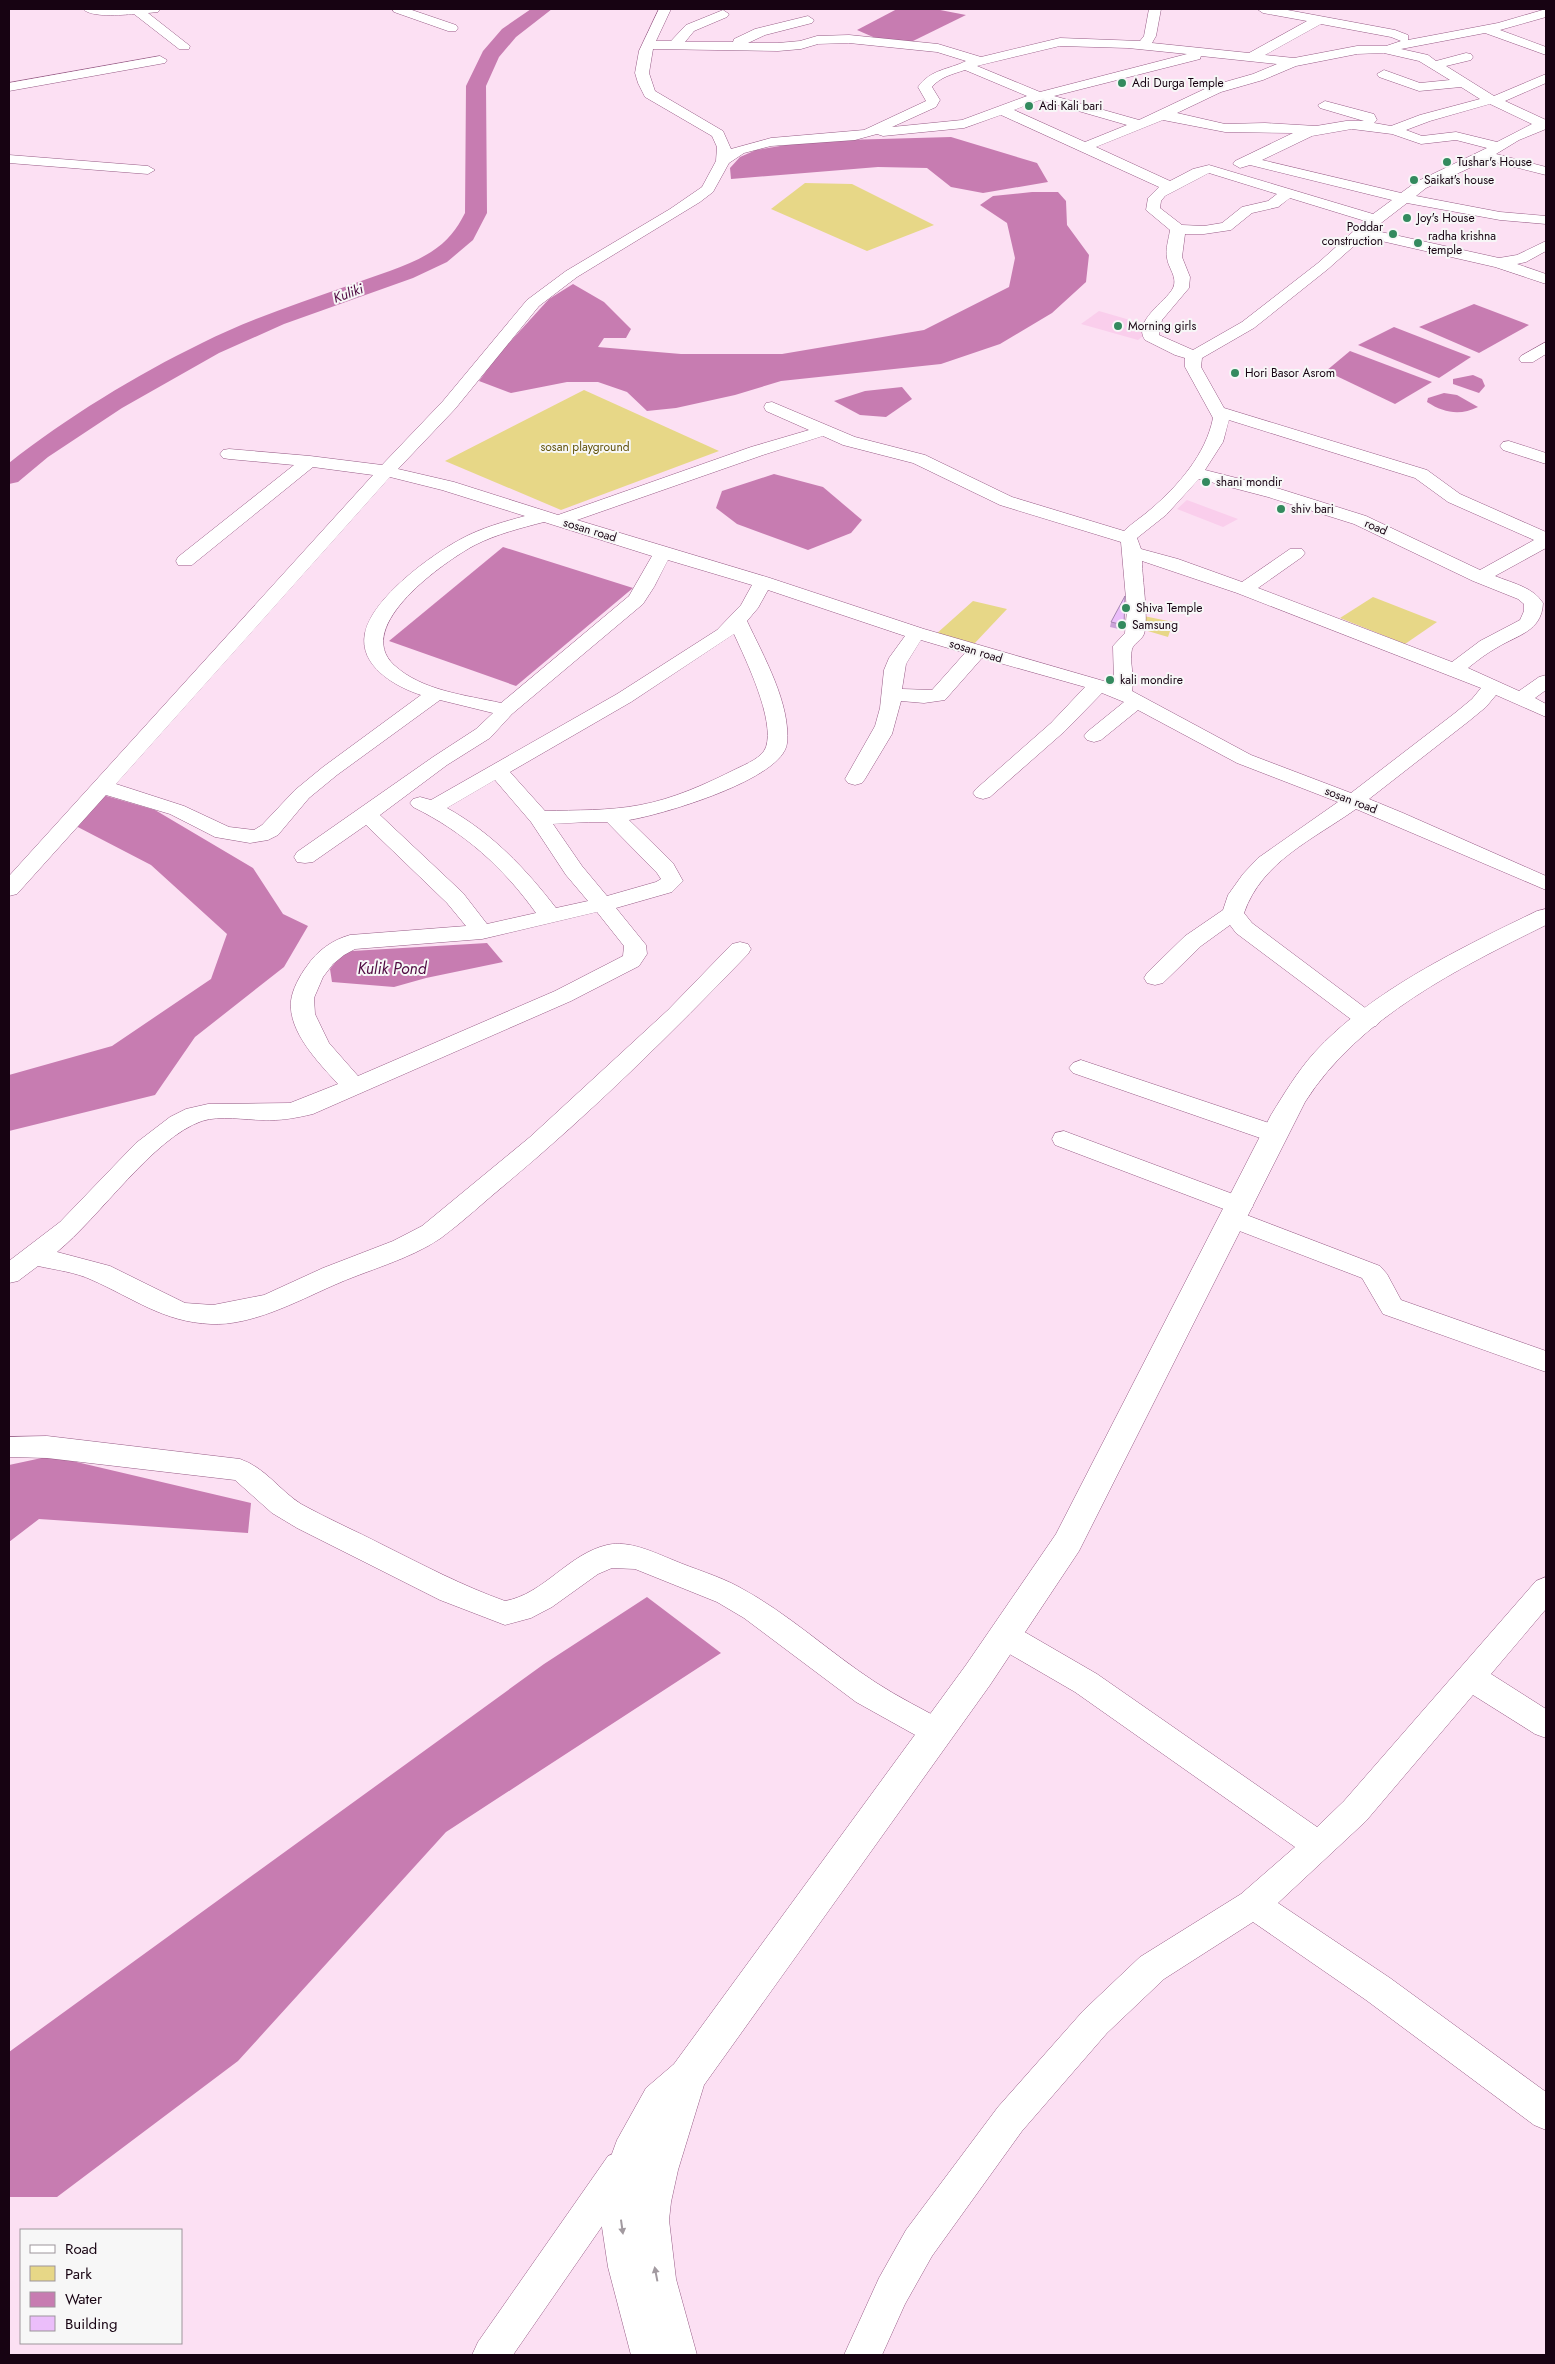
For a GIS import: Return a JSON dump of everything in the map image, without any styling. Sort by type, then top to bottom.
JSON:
[{"type":"main road","points":[[652,2355],[628,2267],[620,2214],[622,2181],[631,2153],[660,2101],[687,2077],[937,1732],[1068,1542],[1274,1134],[1307,1080],[1330,1052],[1368,1021],[1438,971],[1546,916]]},
{"type":"main road","points":[[676,2355],[663,2310],[652,2253],[651,2204],[661,2157],[681,2104],[687,2077]]},
{"type":"street","points":[[89,9],[137,11],[154,9]]},
{"type":"street","points":[[398,9],[452,28]]},
{"type":"street","points":[[9,889],[386,471],[449,406],[533,304],[574,271],[695,199],[708,189],[723,161],[724,147],[718,134],[650,94],[645,87],[642,63],[648,45],[665,9]]},
{"type":"street","points":[[1144,46],[1150,36],[1156,9]]},
{"type":"street","points":[[1264,9],[1395,34],[1403,38],[1404,45]]},
{"type":"street","points":[[137,11],[184,46]]},
{"type":"street","points":[[1510,12],[1546,26]]},
{"type":"street","points":[[1083,148],[1141,125],[1216,89],[1258,77],[1294,62],[1358,50],[1384,49],[1486,29],[1546,13]]},
{"type":"street","points":[[674,46],[690,28],[723,14]]},
{"type":"street","points":[[730,47],[760,32],[808,20]]},
{"type":"street","points":[[1254,56],[1318,20]]},
{"type":"street","points":[[1486,29],[1546,51]]},
{"type":"street","points":[[648,45],[789,46],[816,40],[849,39],[938,48],[980,61]]},
{"type":"street","points":[[868,133],[931,104],[933,100],[925,87],[927,83],[940,74],[980,61],[1060,42],[1144,46],[1254,56],[1294,62]]},
{"type":"street","points":[[1384,49],[1406,52],[1435,65],[1492,100],[1543,121]]},
{"type":"street","points":[[723,161],[739,150],[757,144],[951,126],[976,120],[1039,96],[1208,53]]},
{"type":"street","points":[[1435,65],[1466,57]]},
{"type":"street","points":[[9,87],[160,60]]},
{"type":"street","points":[[966,66],[1039,96],[1141,125]]},
{"type":"street","points":[[1513,84],[1536,69],[1546,66]]},
{"type":"street","points":[[1384,74],[1419,87],[1463,83]]},
{"type":"street","points":[[1393,130],[1424,118],[1492,100],[1546,78]]},
{"type":"street","points":[[1325,105],[1369,117],[1371,119],[1366,125]]},
{"type":"street","points":[[1002,110],[1170,186]]},
{"type":"street","points":[[1161,116],[1224,128],[1265,127],[1316,130],[1366,125],[1380,130],[1393,130],[1421,140],[1440,140],[1456,136],[1500,147]]},
{"type":"street","points":[[1094,736],[1129,697],[1122,665],[1123,646],[1134,634],[1136,610],[1131,545],[1134,530],[1160,511],[1194,472],[1211,447],[1221,424],[1222,418],[1193,367],[1192,361],[1195,355],[1248,325],[1322,266],[1375,218],[1403,197],[1429,181],[1486,156],[1514,137],[1543,121]]},
{"type":"street","points":[[1287,193],[1273,204],[1247,210],[1226,227],[1204,230],[1178,229],[1153,210],[1152,201],[1154,197],[1170,186],[1198,172],[1249,161],[1283,143],[1316,130]]},
{"type":"street","points":[[1486,156],[1546,172]]},
{"type":"street","points":[[9,159],[148,170]]},
{"type":"street","points":[[1249,161],[1283,171],[1403,197],[1500,216],[1546,220]]},
{"type":"street","points":[[1209,169],[1375,218]]},
{"type":"street","points":[[1178,229],[1174,257],[1183,282],[1181,288],[1152,323],[1151,337],[1181,352],[1195,355]]},
{"type":"street","points":[[1361,232],[1499,263],[1546,279]]},
{"type":"street","points":[[1499,263],[1520,259],[1546,245]]},
{"type":"street","points":[[1527,358],[1546,347]]},
{"type":"street","points":[[772,407],[849,441],[919,459],[986,492],[1131,545],[1171,563],[1454,670],[1546,711]]},
{"type":"street","points":[[1217,411],[1415,472],[1454,498],[1546,540]]},
{"type":"street","points":[[505,710],[437,693],[395,676],[386,669],[374,644],[375,628],[403,589],[458,547],[494,531],[551,518],[764,448],[825,430]]},
{"type":"street","points":[[1509,446],[1546,459]]},
{"type":"street","name":"sosan road","points":[[229,454],[310,461],[386,471],[457,488],[662,553],[763,582],[917,633],[1098,685],[1129,697],[1244,759],[1354,801],[1546,884]]},
{"type":"street","points":[[185,561],[310,461]]},
{"type":"street","name":"road","points":[[1194,472],[1266,491],[1352,518],[1389,533],[1480,577],[1525,595],[1534,603],[1534,612],[1531,620],[1520,629],[1478,651],[1454,670]]},
{"type":"street","points":[[1480,577],[1546,540]]},
{"type":"street","points":[[305,857],[368,815],[441,760],[492,728],[505,710],[636,600],[645,587],[662,553]]},
{"type":"street","points":[[1244,589],[1296,553]]},
{"type":"street","points":[[432,808],[655,679],[724,634],[749,608],[763,582]]},
{"type":"street","points":[[539,818],[612,815],[662,806],[689,796],[766,761],[774,752],[777,742],[774,718],[766,688],[738,621]]},
{"type":"street","points":[[855,779],[879,741],[888,720],[896,663],[917,633]]},
{"type":"street","points":[[892,694],[924,697],[938,696],[977,651]]},
{"type":"street","points":[[1522,699],[1546,681]]},
{"type":"street","points":[[983,793],[1058,727],[1098,685]]},
{"type":"street","points":[[1155,978],[1193,941],[1233,913],[1237,897],[1266,864],[1299,838],[1354,801],[1462,717],[1479,703],[1493,686]]},
{"type":"street","points":[[102,787],[177,810],[223,832],[250,837],[260,835],[270,830],[302,794],[330,771],[437,693]]},
{"type":"street","points":[[9,1274],[69,1228],[155,1139],[176,1124],[193,1116],[208,1112],[273,1114],[291,1112],[355,1087],[563,996],[631,961],[636,954],[635,945],[574,870],[539,818],[498,771]]},
{"type":"street","points":[[395,795],[432,808],[455,821],[502,856],[520,875],[550,916]]},
{"type":"street","points":[[368,815],[455,898],[482,932]]},
{"type":"street","points":[[355,1087],[324,1052],[310,1030],[302,1009],[302,1000],[319,964],[332,952],[350,942],[482,932],[650,892],[672,881],[665,868],[612,815]]},
{"type":"street","points":[[1233,913],[1253,937],[1368,1021]]},
{"type":"street","points":[[34,1256],[74,1264],[101,1273],[150,1299],[182,1312],[213,1315],[245,1310],[273,1302],[332,1274],[402,1247],[431,1232],[539,1143],[682,1009],[740,949]]},
{"type":"street","points":[[1081,1068],[1274,1134]]},
{"type":"street","points":[[1064,1139],[1236,1212],[1287,1238],[1371,1272],[1379,1279],[1388,1303],[1392,1308],[1546,1362]]},
{"type":"street","points":[[9,1447],[47,1447],[240,1470],[252,1475],[272,1498],[313,1523],[400,1567],[505,1613],[521,1610],[542,1599],[588,1566],[609,1556],[638,1558],[727,1594],[754,1610],[867,1693],[937,1732]]},
{"type":"street","points":[[863,2355],[892,2291],[918,2243],[1010,2120],[1094,2022],[1152,1968],[1253,1904],[1319,1846],[1355,1811],[1546,1589]]},
{"type":"street","points":[[1005,1636],[1086,1684],[1319,1846]]},
{"type":"street","points":[[1470,1677],[1546,1725]]},
{"type":"street","points":[[1253,1904],[1402,2006],[1546,2112]]},
{"type":"street","points":[[491,2355],[631,2153]]},
{"type":"shaded area","name":"Morning girls","points":[[1099,311],[1154,327],[1138,340],[1081,324]]},
{"type":"shaded area","points":[[1187,500],[1238,519],[1223,527],[1177,509]]},
{"type":"green space","points":[[805,183],[852,184],[934,225],[867,251],[771,209]]},
{"type":"green space","name":"sosan playground","points":[[584,390],[719,451],[561,510],[445,461]]},
{"type":"green space","points":[[1373,597],[1437,622],[1405,644],[1340,618]]},
{"type":"green space","points":[[973,601],[1007,609],[973,645],[935,635]]},
{"type":"green space","points":[[1139,615],[1173,622],[1168,637],[1141,629]]},
{"type":"water","points":[[897,9],[935,9],[966,15],[911,42],[880,40],[857,30]]},
{"type":"water","points":[[951,137],[1037,163],[1048,182],[983,193],[951,187],[927,168],[878,167],[731,179],[730,168],[740,157],[756,150],[810,141]]},
{"type":"water","points":[[1032,192],[1058,192],[1066,201],[1067,225],[1089,255],[1086,282],[1052,313],[1000,344],[941,364],[781,381],[735,395],[676,408],[647,411],[627,392],[598,382],[567,382],[511,393],[479,381],[497,356],[549,299],[573,284],[604,302],[631,329],[626,338],[604,338],[598,347],[681,354],[782,354],[924,330],[1009,287],[1015,258],[1007,223],[980,205],[993,196]]},
{"type":"water","points":[[1474,304],[1529,325],[1479,353],[1419,327]]},
{"type":"water","points":[[1394,327],[1471,357],[1439,378],[1358,345]]},
{"type":"water","points":[[1350,351],[1432,382],[1395,404],[1326,371]]},
{"type":"water","points":[[1473,375],[1482,379],[1485,386],[1479,393],[1453,384],[1453,379]]},
{"type":"water","points":[[902,387],[912,399],[886,417],[860,415],[834,401],[865,391]]},
{"type":"water","points":[[1444,393],[1457,395],[1478,407],[1465,412],[1452,412],[1440,409],[1427,402],[1428,398]]},
{"type":"water","points":[[774,474],[823,487],[862,520],[851,533],[808,550],[737,524],[716,508],[722,491]]},
{"type":"water","points":[[503,547],[633,588],[516,686],[389,641]]},
{"type":"water","points":[[103,795],[155,810],[253,868],[283,914],[308,926],[284,967],[195,1037],[155,1095],[9,1131],[9,1075],[112,1046],[211,979],[227,934],[151,865],[72,824]]},
{"type":"water","name":"Kulik Pond","points":[[487,943],[503,962],[426,978],[394,987],[332,982],[330,969],[341,955],[352,951]]},
{"type":"water","points":[[51,1456],[251,1503],[248,1533],[39,1519],[9,1542],[9,1465]]},
{"type":"water","points":[[647,1597],[721,1653],[446,1832],[238,2061],[57,2197],[9,2197],[9,2052],[544,1664]]},
{"type":"building","points":[[1125,596],[1124,625],[1111,622]]},
{"type":"waterway","name":"Kuliki","points":[[9,476],[39,452],[113,403],[210,348],[276,319],[405,273],[439,257],[465,235],[476,213],[476,86],[490,55],[509,33],[543,9]]},
{"type":"place","name":"Adi Durga Temple","points":[[1122,83]]},
{"type":"place","name":"Adi Kali bari","points":[[1029,106]]},
{"type":"place","name":"Tushar's House","points":[[1447,162]]},
{"type":"place","name":"Saikat's house","points":[[1414,180]]},
{"type":"place","name":"Joy's House","points":[[1407,218]]},
{"type":"place","name":"Poddar construction","points":[[1393,234]]},
{"type":"place","name":"radha krishna temple","points":[[1418,243]]},
{"type":"place","name":"Morning girls","points":[[1118,326]]},
{"type":"place","name":"Hori Basor Asrom","points":[[1235,373]]},
{"type":"place","name":"shani mondir","points":[[1206,482]]},
{"type":"place","name":"shiv bari","points":[[1281,509]]},
{"type":"place","name":"Shiva Temple","points":[[1126,608]]},
{"type":"place","name":"Samsung","points":[[1122,625]]},
{"type":"place","name":"kali mondire","points":[[1110,680]]}]
